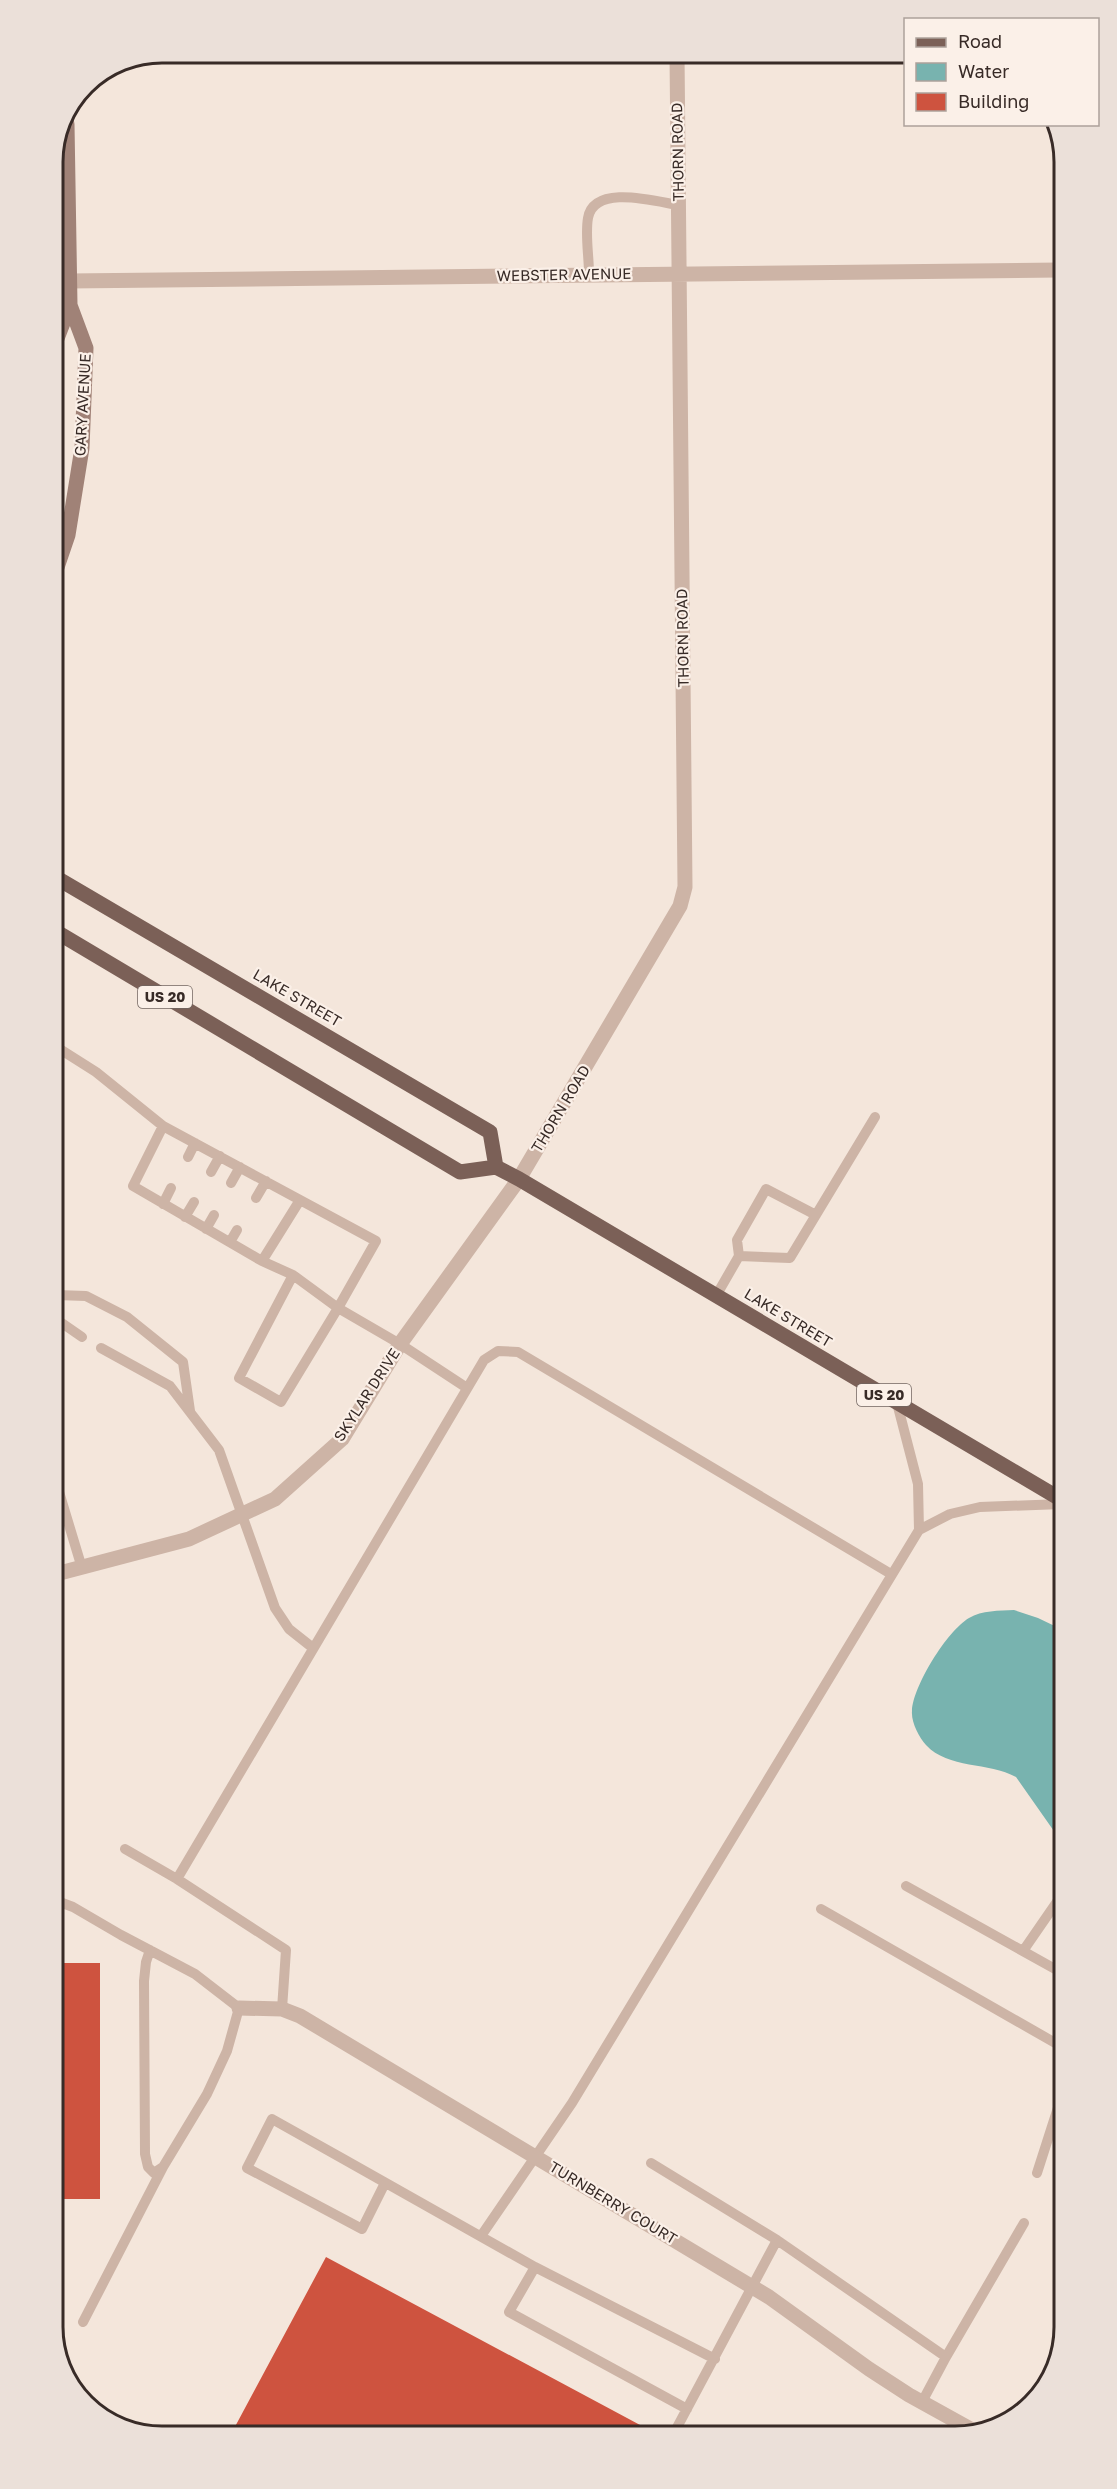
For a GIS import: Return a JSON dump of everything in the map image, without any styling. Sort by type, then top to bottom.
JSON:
[{"type":"main road","name":"GARY AVENUE","points":[[63,550],[68,535],[82,448],[86,348],[70,305],[67,136]]},
{"type":"main road","name":"GARY AVENUE","points":[[63,323],[70,305]]},
{"type":"main road","name":"LAKE STREET","points":[[63,881],[490,1132],[496,1167],[1054,1497]]},
{"type":"main road","name":"US 20","points":[[63,936],[460,1172],[496,1167]]},
{"type":"street","name":"THORN ROAD","points":[[519,1179],[680,906],[685,888],[677,63]]},
{"type":"street","name":"WEBSTER AVENUE","points":[[69,281],[1054,270]]},
{"type":"street","name":"SKYLAR DRIVE","points":[[63,1572],[189,1539],[275,1499],[342,1439],[400,1344],[519,1179]]},
{"type":"street","name":"TURNBERRY COURT","points":[[239,2008],[282,2009],[300,2016],[753,2287],[869,2369],[964,2425]]},
{"type":"lane","points":[[589,274],[588,218],[594,204],[604,198],[624,198],[678,205]]},
{"type":"lane","points":[[63,1051],[96,1072],[163,1126],[376,1241],[281,1402],[238,1378],[293,1275]]},
{"type":"lane","points":[[739,1256],[790,1258],[875,1117]]},
{"type":"lane","points":[[163,1126],[133,1186],[262,1261],[293,1275],[338,1308],[400,1344],[467,1388]]},
{"type":"lane","points":[[188,1157],[195,1143]]},
{"type":"lane","points":[[211,1172],[220,1156]]},
{"type":"lane","points":[[231,1183],[240,1167]]},
{"type":"lane","points":[[256,1198],[266,1181]]},
{"type":"lane","points":[[163,1204],[171,1188]]},
{"type":"lane","points":[[716,1296],[739,1256],[737,1240],[766,1188],[816,1215]]},
{"type":"lane","points":[[262,1261],[300,1200]]},
{"type":"lane","points":[[185,1216],[194,1202]]},
{"type":"lane","points":[[206,1229],[214,1215]]},
{"type":"lane","points":[[230,1242],[237,1230]]},
{"type":"lane","points":[[63,1295],[86,1296],[127,1317],[183,1362],[190,1413]]},
{"type":"lane","points":[[63,1324],[82,1337]]},
{"type":"lane","points":[[101,1348],[170,1386],[219,1450],[275,1608],[289,1629],[313,1648]]},
{"type":"lane","points":[[177,1879],[484,1360],[498,1351],[518,1352],[891,1574]]},
{"type":"lane","points":[[897,1403],[918,1484],[919,1530]]},
{"type":"lane","points":[[481,2236],[572,2103],[919,1530],[950,1514],[980,1507],[1054,1502]]},
{"type":"lane","points":[[63,1505],[82,1568]]},
{"type":"lane","points":[[125,1850],[177,1879],[286,1950],[282,2009]]},
{"type":"lane","points":[[906,1886],[1054,1969]]},
{"type":"lane","points":[[63,1903],[73,1906],[195,1974],[239,2008],[227,2052],[207,2094],[163,2167],[83,2322]]},
{"type":"lane","points":[[1023,1952],[1054,1906]]},
{"type":"lane","points":[[821,1909],[1054,2042]]},
{"type":"lane","points":[[150,1950],[144,1981],[145,2154],[148,2167],[154,2173],[163,2167]]},
{"type":"lane","points":[[386,2182],[362,2229],[247,2168],[272,2119],[386,2182],[536,2267],[715,2359]]},
{"type":"lane","points":[[1037,2173],[1054,2121]]},
{"type":"lane","points":[[651,2163],[777,2240],[946,2356]]},
{"type":"lane","points":[[922,2402],[946,2356],[1024,2223]]},
{"type":"lane","points":[[678,2426],[777,2240]]},
{"type":"lane","points":[[536,2267],[509,2312],[687,2409]]},
{"type":"water","points":[[1014,1610],[1054,1626],[1054,1831],[1016,1777],[994,1769],[957,1762],[935,1753],[921,1738],[913,1720],[912,1711],[918,1688],[933,1660],[951,1634],[974,1615],[991,1611]]},
{"type":"building","points":[[63,1963],[100,1963],[100,2199],[63,2199]]},
{"type":"building","points":[[326,2257],[642,2426],[235,2426]]}]
